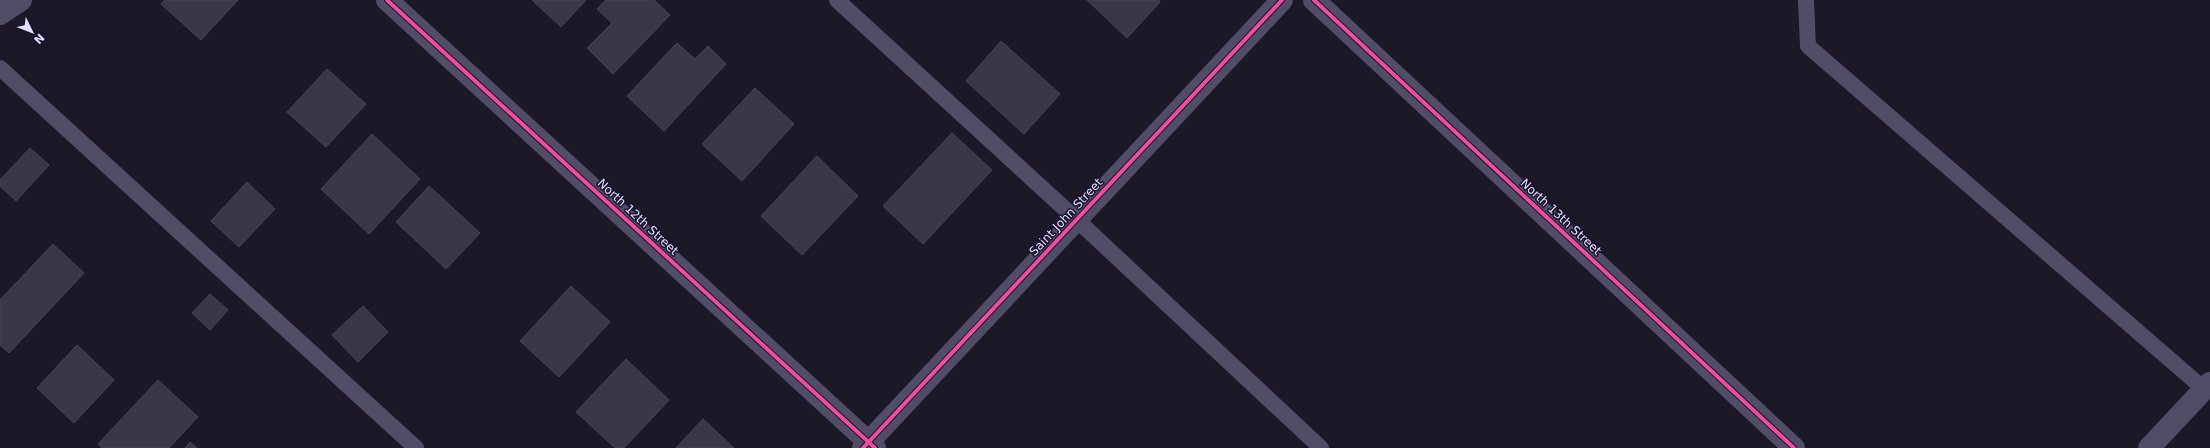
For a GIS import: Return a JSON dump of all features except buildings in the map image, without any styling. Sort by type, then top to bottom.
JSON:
[{"type":"street","points":[[0,14],[21,0]]},
{"type":"street","name":"North 12th Street","points":[[387,0],[869,446]]},
{"type":"street","name":"Saint John Street","points":[[869,446],[1282,0]]},
{"type":"street","name":"North 13th Street","points":[[1314,0],[1794,448]]},
{"type":"street","points":[[2149,448],[2207,386]]},
{"type":"lane","points":[[837,0],[1077,220],[1321,448]]},
{"type":"lane","points":[[1806,0],[1808,46],[2207,386]]},
{"type":"lane","points":[[0,68],[416,448]]},
{"type":"cycle path","points":[[387,0],[875,448]]},
{"type":"cycle path","points":[[863,448],[1282,0]]},
{"type":"cycle path","points":[[1314,0],[1794,448]]}]
